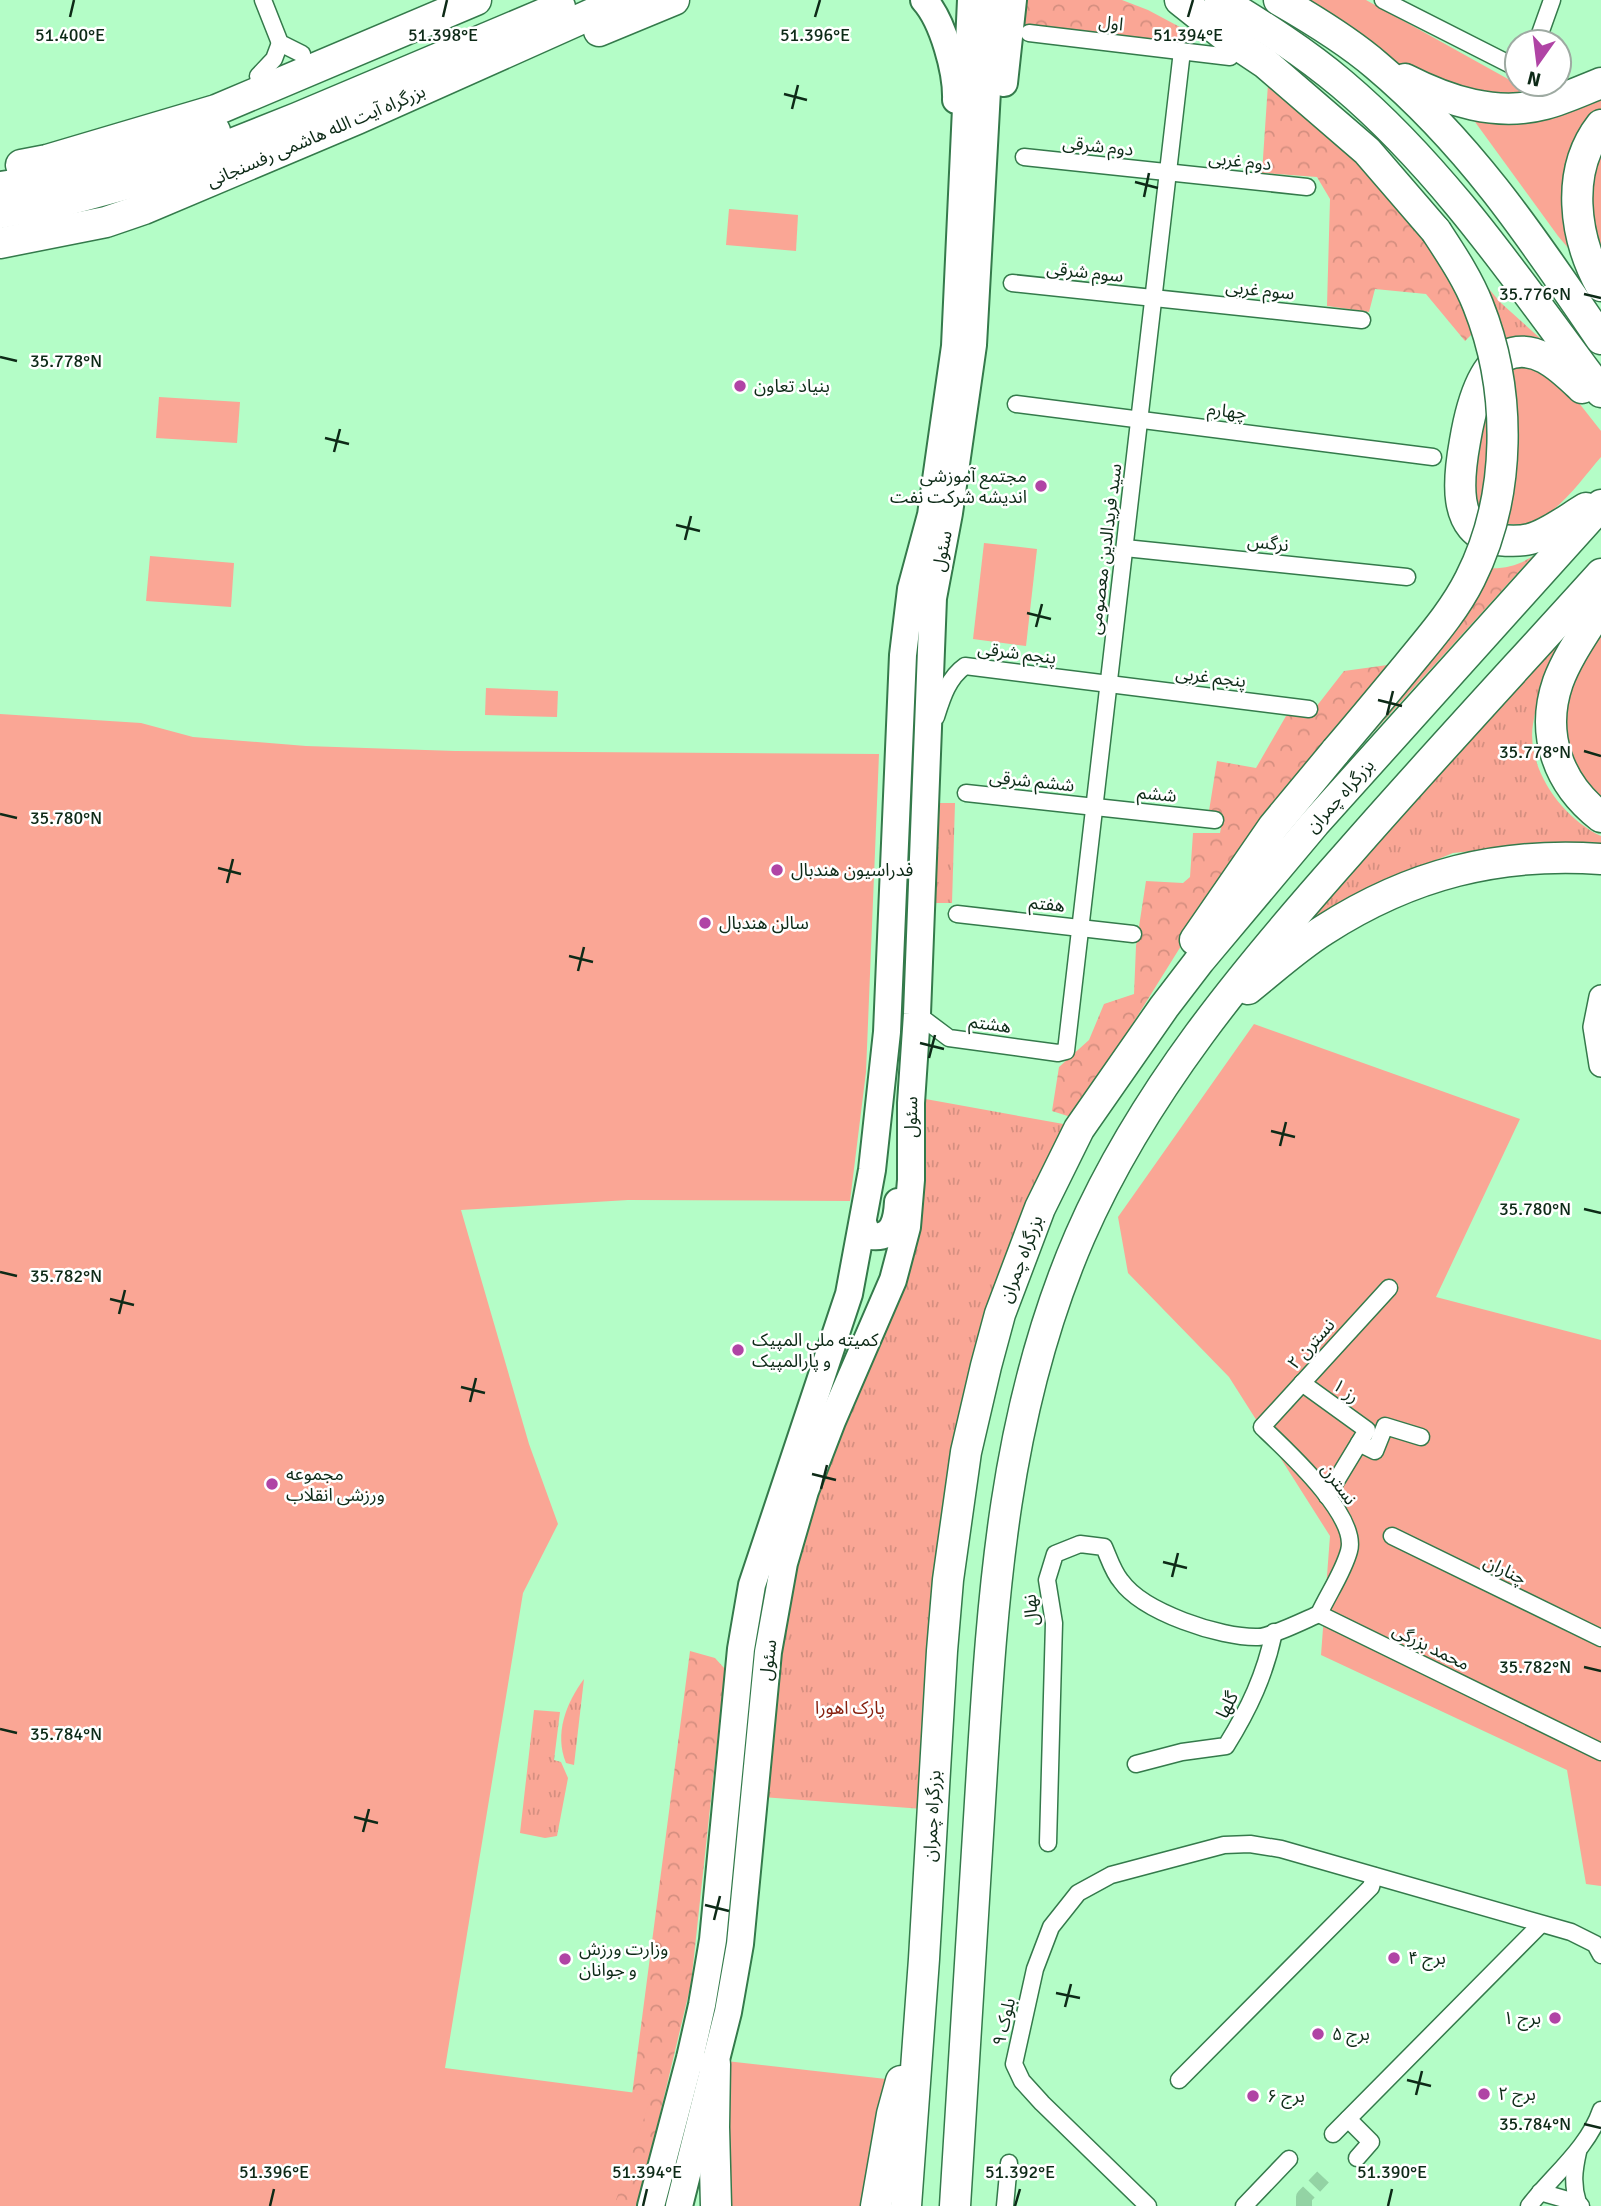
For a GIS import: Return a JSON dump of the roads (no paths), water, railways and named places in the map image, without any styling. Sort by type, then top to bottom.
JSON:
[{"type":"highway","points":[[135,135],[180,109],[258,76],[291,49],[430,0]]},
{"type":"highway","points":[[0,168],[47,160],[216,110],[476,0]]},
{"type":"highway","points":[[0,187],[64,177],[224,128],[338,83],[524,0]]},
{"type":"highway","name":"بزرگراه آیت الله هاشمی رفسنجانی","points":[[0,214],[60,202],[134,182],[297,118],[577,0]]},
{"type":"highway","name":"بزرگراه آیت الله هاشمی رفسنجانی","points":[[0,243],[106,222],[144,209],[357,119],[623,0]]},
{"type":"highway","points":[[144,209],[214,196],[265,179],[674,0]]},
{"type":"highway","points":[[1164,1007],[1181,963],[1273,827],[1441,625],[1469,581],[1482,553],[1496,496],[1503,430],[1491,346],[1478,304],[1436,231],[1367,151],[1265,64],[1180,0]]},
{"type":"highway","points":[[1196,0],[1255,21]]},
{"type":"highway","points":[[1220,0],[1279,35],[1342,84],[1417,156],[1479,229],[1601,392]]},
{"type":"highway","points":[[1279,0],[1375,63],[1432,93],[1460,102],[1503,109],[1544,104],[1601,83]]},
{"type":"highway","points":[[1375,63],[1465,152],[1522,223],[1601,339]]},
{"type":"highway","points":[[1601,125],[1589,144],[1582,163],[1577,197],[1585,246],[1601,286]]},
{"type":"highway","points":[[1601,406],[1564,370],[1547,359],[1526,352],[1505,355],[1490,369],[1477,396],[1468,428],[1459,491],[1466,517],[1475,530],[1490,539],[1510,541],[1530,539],[1601,498]]},
{"type":"highway","name":"بزرگراه چمران","points":[[906,2206],[947,1591],[966,1452],[1000,1314],[1055,1175],[1079,1129],[1164,1007],[1315,823],[1601,505]]},
{"type":"highway","points":[[954,2206],[990,1632],[1001,1535],[1015,1447],[1031,1377],[1049,1316],[1081,1234],[1134,1133],[1209,1019],[1269,943],[1364,835],[1601,574]]},
{"type":"highway","points":[[1601,607],[1565,665],[1551,710],[1551,732],[1567,783],[1601,817]]},
{"type":"highway","points":[[1209,1019],[1324,930],[1349,915],[1413,885],[1473,866],[1526,858],[1559,856],[1601,859]]},
{"type":"highway","points":[[876,2206],[892,2114],[920,2013]]},
{"type":"highway","points":[[715,2064],[716,2206]]},
{"type":"main road","points":[[924,0],[936,15],[943,32],[956,89]]},
{"type":"main road","points":[[922,594],[947,271],[961,0]]},
{"type":"main road","name":"سئول","points":[[970,272],[971,0]]},
{"type":"main road","name":"سئول","points":[[679,2206],[715,2064],[740,1944],[768,1653],[784,1563],[805,1491],[893,1280],[902,1251],[908,1216],[928,743],[922,594],[955,346],[970,272],[992,0]]},
{"type":"main road","points":[[999,0],[1004,74]]},
{"type":"main road","points":[[922,594],[959,533],[982,399],[994,280],[1004,74],[1013,0]]},
{"type":"main road","name":"سئول","points":[[651,2206],[690,2058],[707,1979],[741,1649],[752,1585],[853,1278],[872,1170],[886,1048],[903,655],[922,594]]},
{"type":"main road","points":[[863,1223],[866,1231],[876,1237],[886,1235],[894,1227],[897,1219],[899,1176],[911,1142]]},
{"type":"street","points":[[263,0],[291,49]]},
{"type":"street","points":[[1382,0],[1503,61]]},
{"type":"street","points":[[1542,28],[1552,0]]},
{"type":"street","name":"اول","points":[[1029,33],[1230,57]]},
{"type":"street","name":"سید فریدالدین معصومی","points":[[1066,1051],[1182,51]]},
{"type":"street","name":"دوم شرقی","points":[[1024,157],[1168,172]]},
{"type":"street","name":"دوم غربی","points":[[1168,172],[1307,187]]},
{"type":"street","name":"سوم شرقی","points":[[1012,283],[1154,298]]},
{"type":"street","name":"سوم غربی","points":[[1154,298],[1362,320]]},
{"type":"street","name":"چهارم","points":[[1016,404],[1433,457]]},
{"type":"street","name":"نرگس","points":[[1125,548],[1407,577]]},
{"type":"street","name":"پنجم شرقی","points":[[928,743],[947,686],[956,672],[965,666],[1109,684]]},
{"type":"street","name":"پنجم غربی","points":[[1109,684],[1309,709]]},
{"type":"street","name":"ششم شرقی","points":[[966,793],[1095,807]]},
{"type":"street","name":"ششم","points":[[1095,807],[1215,820]]},
{"type":"street","name":"هفتم","points":[[957,914],[1133,934]]},
{"type":"street","points":[[1601,997],[1595,1027],[1601,1065]]},
{"type":"street","name":"هشتم","points":[[916,1014],[949,1038],[1058,1053],[1066,1051]]},
{"type":"street","name":"نسترن ۲","points":[[1262,1427],[1389,1288]]},
{"type":"street","name":"رز ۱","points":[[1303,1383],[1363,1437]]},
{"type":"street","points":[[1327,1496],[1363,1437],[1375,1451],[1385,1426],[1421,1437]]},
{"type":"street","name":"نسترن","points":[[1262,1427],[1315,1479],[1343,1521],[1349,1538],[1350,1550],[1319,1614]]},
{"type":"street","name":"چناران","points":[[1392,1536],[1601,1639]]},
{"type":"street","name":"نهال","points":[[1048,1843],[1054,1623],[1047,1580],[1055,1554],[1080,1544],[1104,1547],[1120,1581],[1139,1600],[1178,1620],[1228,1633],[1260,1638],[1319,1614]]},
{"type":"street","name":"محمد بزرگی","points":[[1319,1614],[1601,1752]]},
{"type":"street","name":"گلها","points":[[1136,1764],[1182,1752],[1226,1746],[1241,1722],[1267,1665],[1274,1632]]},
{"type":"street","name":"بلوک ۹","points":[[1148,2206],[1042,2103],[1022,2081],[1014,2064],[1035,1969],[1051,1927],[1078,1893],[1111,1875],[1224,1845],[1250,1844],[1281,1849],[1374,1876]]},
{"type":"street","points":[[1179,2080],[1371,1887],[1374,1876],[1571,1933],[1595,1944],[1601,1955]]},
{"type":"street","points":[[1332,2134],[1541,1924]]},
{"type":"street","points":[[1529,2206],[1579,2149],[1601,2110]]},
{"type":"street","points":[[1348,2119],[1371,2142],[1357,2158]]},
{"type":"street","points":[[1579,2149],[1573,2173],[1573,2188],[1579,2204]]},
{"type":"street","points":[[1244,2206],[1289,2159]]},
{"type":"street","points":[[1005,2206],[1009,2163]]},
{"type":"street","points":[[1540,2192],[1579,2204]]},
{"type":"tunnel","points":[[1304,2206],[1304,2197],[1323,2177]]},
{"type":"place","name":"بنیاد تعاون","points":[[740,386]]},
{"type":"place","name":"مجتمع آموزشی اندیشه شرکت نفت","points":[[1041,486]]},
{"type":"place","name":"فدراسیون هندبال","points":[[777,870]]},
{"type":"place","name":"سالن هندبال","points":[[705,923]]},
{"type":"place","name":"کمیته ملی المپیک و پارالمپیک","points":[[738,1350]]},
{"type":"place","name":"مجموعه ورزشی انقلاب","points":[[272,1484]]},
{"type":"place","name":"برج ۴","points":[[1394,1958]]},
{"type":"place","name":"وزارت ورزش و جوانان","points":[[565,1959]]},
{"type":"place","name":"برج ۱","points":[[1555,2018]]},
{"type":"place","name":"برج ۵","points":[[1318,2034]]},
{"type":"place","name":"برج ۲","points":[[1484,2094]]},
{"type":"place","name":"برج ۶","points":[[1253,2096]]},
{"type":"park label","name":"پارک اهورا","points":[[850,1708]]}]
